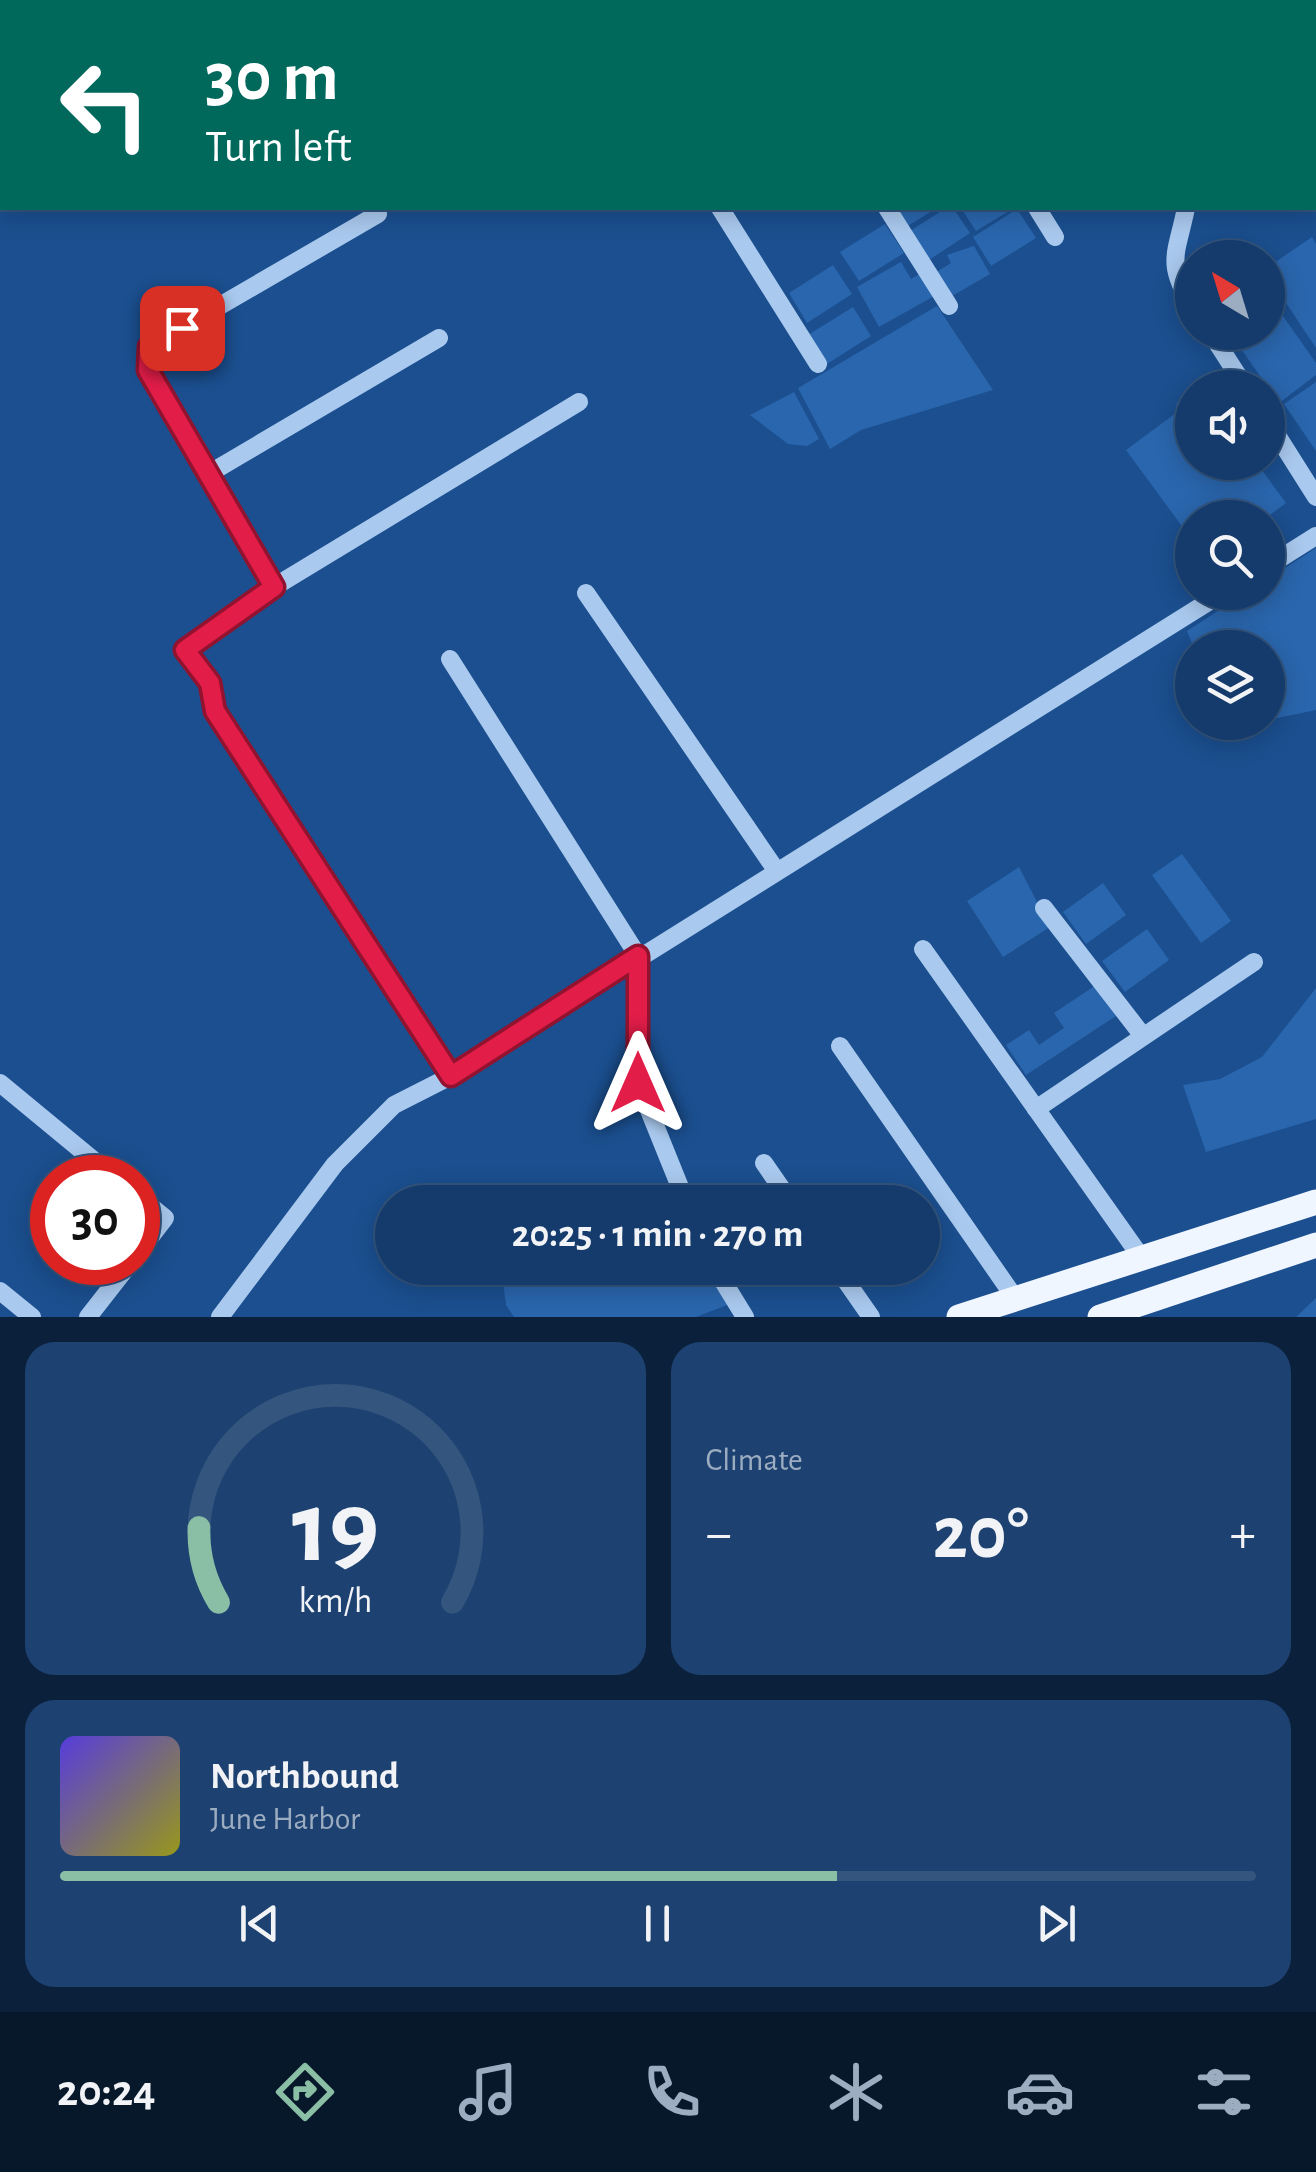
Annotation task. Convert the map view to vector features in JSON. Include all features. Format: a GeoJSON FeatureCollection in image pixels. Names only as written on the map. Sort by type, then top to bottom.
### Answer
{"type":"FeatureCollection","features":[{"type":"Feature","properties":{"kind":"main road"},"geometry":{"type":"LineString","coordinates":[[959,1317],[1316,1202]]}},
{"type":"Feature","properties":{"kind":"main road"},"geometry":{"type":"LineString","coordinates":[[1100,1317],[1316,1245]]}},
{"type":"Feature","properties":{"kind":"street"},"geometry":{"type":"LineString","coordinates":[[721,210],[818,364]]}},
{"type":"Feature","properties":{"kind":"street"},"geometry":{"type":"LineString","coordinates":[[887,210],[949,306]]}},
{"type":"Feature","properties":{"kind":"street"},"geometry":{"type":"LineString","coordinates":[[1038,210],[1055,236]]}},
{"type":"Feature","properties":{"kind":"street"},"geometry":{"type":"LineString","coordinates":[[1178,240],[1185,210]]}},
{"type":"Feature","properties":{"kind":"street"},"geometry":{"type":"LineString","coordinates":[[274,587],[148,370],[149,347],[378,214]]}},
{"type":"Feature","properties":{"kind":"street"},"geometry":{"type":"LineString","coordinates":[[1175,250],[1175,275]]}},
{"type":"Feature","properties":{"kind":"street"},"geometry":{"type":"LineString","coordinates":[[210,474],[439,338]]}},
{"type":"Feature","properties":{"kind":"street"},"geometry":{"type":"LineString","coordinates":[[451,1076],[215,711],[210,683],[185,650],[274,587],[579,402]]}},
{"type":"Feature","properties":{"kind":"street"},"geometry":{"type":"LineString","coordinates":[[1285,448],[1316,497]]}},
{"type":"Feature","properties":{"kind":"street"},"geometry":{"type":"LineString","coordinates":[[1285,555],[1316,536]]}},
{"type":"Feature","properties":{"kind":"street"},"geometry":{"type":"LineString","coordinates":[[586,593],[776,870]]}},
{"type":"Feature","properties":{"kind":"street"},"geometry":{"type":"LineString","coordinates":[[220,1317],[335,1164],[394,1105],[451,1076],[1195,610]]}},
{"type":"Feature","properties":{"kind":"street"},"geometry":{"type":"LineString","coordinates":[[450,659],[638,956],[638,1083],[679,1185]]}},
{"type":"Feature","properties":{"kind":"street"},"geometry":{"type":"LineString","coordinates":[[1044,908],[1143,1036]]}},
{"type":"Feature","properties":{"kind":"street"},"geometry":{"type":"LineString","coordinates":[[923,949],[1141,1257]]}},
{"type":"Feature","properties":{"kind":"street"},"geometry":{"type":"LineString","coordinates":[[1036,1109],[1254,962]]}},
{"type":"Feature","properties":{"kind":"street"},"geometry":{"type":"LineString","coordinates":[[840,1046],[1016,1298]]}},
{"type":"Feature","properties":{"kind":"street"},"geometry":{"type":"LineString","coordinates":[[0,1083],[88,1155]]}},
{"type":"Feature","properties":{"kind":"street"},"geometry":{"type":"LineString","coordinates":[[764,1163],[780,1185]]}},
{"type":"Feature","properties":{"kind":"street"},"geometry":{"type":"LineString","coordinates":[[88,1317],[112,1285]]}},
{"type":"Feature","properties":{"kind":"street"},"geometry":{"type":"LineString","coordinates":[[725,1285],[745,1317]]}},
{"type":"Feature","properties":{"kind":"street"},"geometry":{"type":"LineString","coordinates":[[849,1285],[872,1317]]}},
{"type":"Feature","properties":{"kind":"street"},"geometry":{"type":"LineString","coordinates":[[0,1292],[32,1317]]}},
{"type":"Feature","properties":{"kind":"building"},"geometry":{"type":"Polygon","coordinates":[[[895,210],[934,210],[906,227],[895,210]]]}},
{"type":"Feature","properties":{"kind":"building"},"geometry":{"type":"Polygon","coordinates":[[[943,210],[954,210],[970,233],[926,262],[907,233],[943,210]]]}},
{"type":"Feature","properties":{"kind":"building"},"geometry":{"type":"Polygon","coordinates":[[[962,210],[1011,210],[976,231],[962,210]]]}},
{"type":"Feature","properties":{"kind":"building"},"geometry":{"type":"Polygon","coordinates":[[[1018,210],[1036,238],[991,266],[973,237],[1018,210]]]}},
{"type":"Feature","properties":{"kind":"building"},"geometry":{"type":"Polygon","coordinates":[[[885,224],[904,253],[859,281],[840,252],[885,224]]]}},
{"type":"Feature","properties":{"kind":"building"},"geometry":{"type":"Polygon","coordinates":[[[1312,237],[1316,244],[1316,348],[1285,302],[1285,255],[1312,237]]]}},
{"type":"Feature","properties":{"kind":"building"},"geometry":{"type":"Polygon","coordinates":[[[974,246],[990,274],[947,299],[933,274],[951,263],[947,255],[974,246]]]}},
{"type":"Feature","properties":{"kind":"building"},"geometry":{"type":"Polygon","coordinates":[[[901,262],[911,279],[923,272],[936,295],[879,327],[857,287],[901,262]]]}},
{"type":"Feature","properties":{"kind":"building"},"geometry":{"type":"Polygon","coordinates":[[[833,265],[852,294],[807,323],[789,293],[833,265]]]}},
{"type":"Feature","properties":{"kind":"building"},"geometry":{"type":"Polygon","coordinates":[[[937,306],[993,390],[861,430],[830,449],[798,388],[937,306]]]}},
{"type":"Feature","properties":{"kind":"building"},"geometry":{"type":"Polygon","coordinates":[[[853,307],[871,336],[827,364],[808,335],[853,307]]]}},
{"type":"Feature","properties":{"kind":"building"},"geometry":{"type":"Polygon","coordinates":[[[1285,319],[1316,363],[1316,375],[1285,398],[1285,370],[1256,370],[1242,350],[1285,350],[1285,319]]]}},
{"type":"Feature","properties":{"kind":"building"},"geometry":{"type":"Polygon","coordinates":[[[1316,382],[1316,451],[1285,405],[1316,382]]]}},
{"type":"Feature","properties":{"kind":"building"},"geometry":{"type":"Polygon","coordinates":[[[794,392],[819,439],[807,446],[788,444],[750,415],[794,392]]]}},
{"type":"Feature","properties":{"kind":"building"},"geometry":{"type":"Polygon","coordinates":[[[1175,414],[1175,480],[1269,480],[1284,500],[1175,500],[1175,517],[1126,450],[1175,414]]]}},
{"type":"Feature","properties":{"kind":"building"},"geometry":{"type":"Polygon","coordinates":[[[1316,548],[1316,710],[1285,716],[1285,630],[1189,630],[1219,610],[1285,610],[1285,568],[1316,548]]]}},
{"type":"Feature","properties":{"kind":"building"},"geometry":{"type":"Polygon","coordinates":[[[1182,854],[1231,921],[1201,943],[1152,875],[1182,854]]]}},
{"type":"Feature","properties":{"kind":"building"},"geometry":{"type":"Polygon","coordinates":[[[1019,867],[1050,927],[1003,957],[967,901],[1019,867]]]}},
{"type":"Feature","properties":{"kind":"building"},"geometry":{"type":"Polygon","coordinates":[[[1103,883],[1126,915],[1086,944],[1063,912],[1103,883]]]}},
{"type":"Feature","properties":{"kind":"building"},"geometry":{"type":"Polygon","coordinates":[[[1147,929],[1169,960],[1125,992],[1102,961],[1147,929]]]}},
{"type":"Feature","properties":{"kind":"building"},"geometry":{"type":"Polygon","coordinates":[[[1096,985],[1116,1016],[1026,1075],[1006,1045],[1029,1030],[1039,1045],[1064,1028],[1054,1013],[1096,985]]]}},
{"type":"Feature","properties":{"kind":"building"},"geometry":{"type":"Polygon","coordinates":[[[1316,988],[1316,1119],[1206,1152],[1183,1085],[1220,1079],[1262,1057],[1316,988]]]}},
{"type":"Feature","properties":{"kind":"building"},"geometry":{"type":"Polygon","coordinates":[[[503,1285],[720,1285],[730,1304],[696,1317],[514,1317],[506,1305],[503,1285]]]}},
{"type":"Feature","properties":{"kind":"building"},"geometry":{"type":"Polygon","coordinates":[[[1316,1298],[1316,1317],[1296,1317],[1316,1298]]]}},
{"type":"Feature","properties":{"kind":"route"},"geometry":{"type":"LineString","coordinates":[[182,328],[149,347],[148,370],[274,587],[185,650],[210,683],[215,711],[451,1076],[638,956],[638,1083]]}}]}
